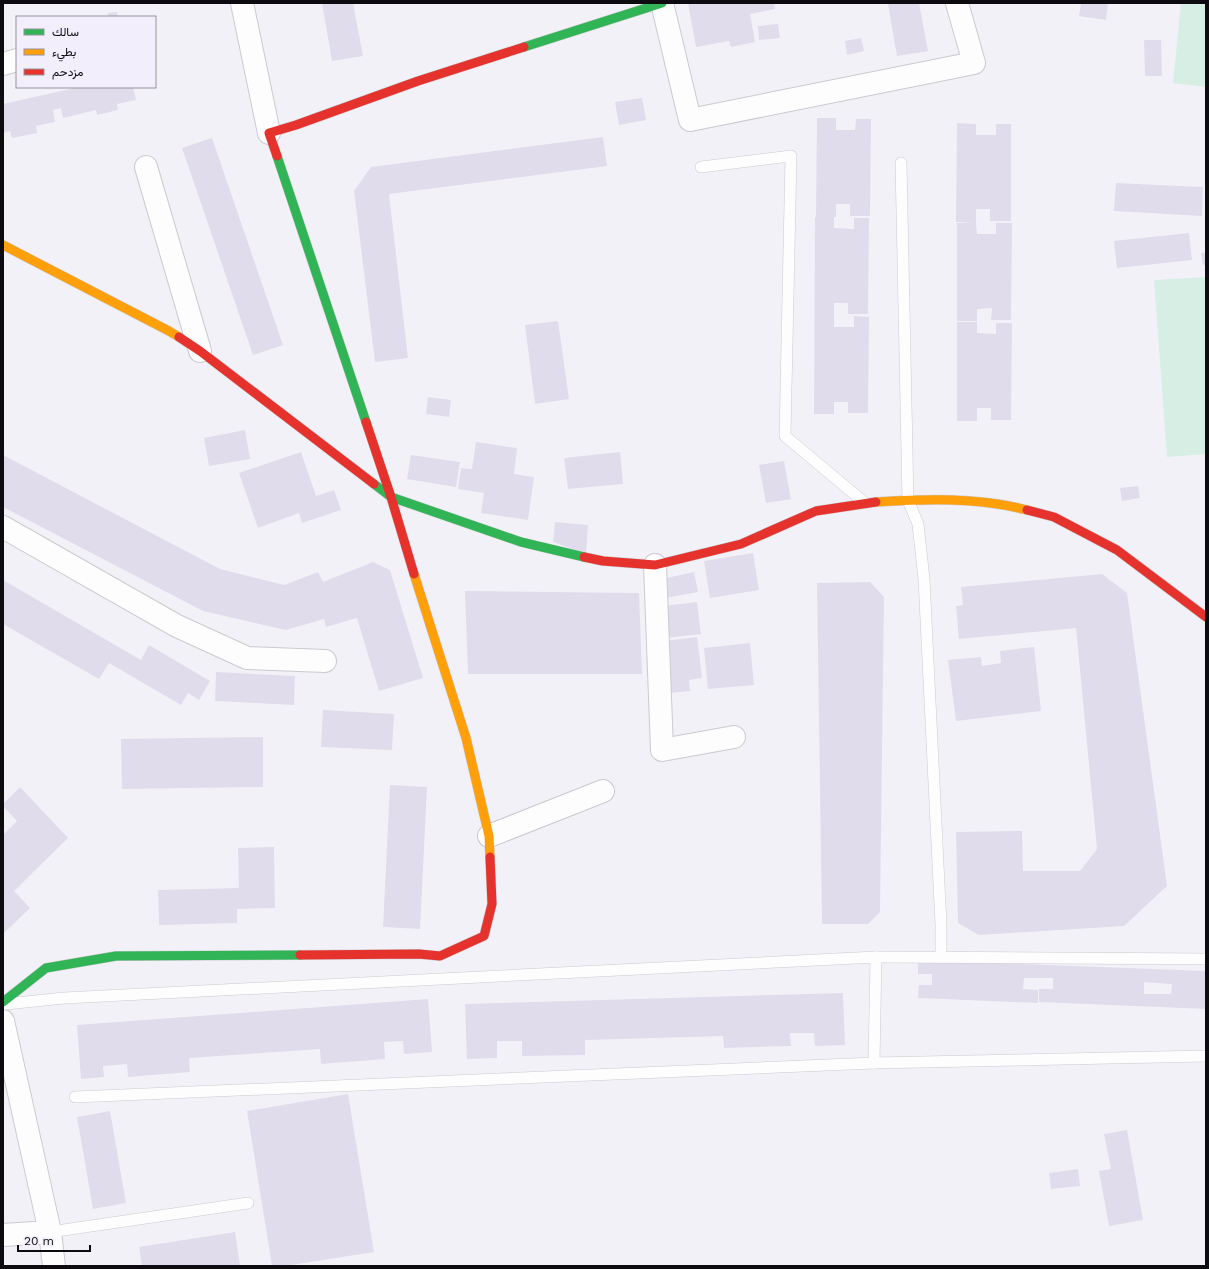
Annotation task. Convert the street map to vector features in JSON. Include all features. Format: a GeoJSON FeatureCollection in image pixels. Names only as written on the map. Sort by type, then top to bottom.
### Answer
{"type":"FeatureCollection","features":[{"type":"Feature","properties":{"kind":"street"},"geometry":{"type":"LineString","coordinates":[[3,1003],[46,968],[116,956],[419,954],[440,956],[484,936],[492,904],[489,836],[466,738],[439,655],[392,497],[270,133],[242,3]]}},
{"type":"Feature","properties":{"kind":"street"},"geometry":{"type":"LineString","coordinates":[[270,133],[418,81],[662,3],[690,120],[974,63],[957,3]]}},
{"type":"Feature","properties":{"kind":"street"},"geometry":{"type":"LineString","coordinates":[[3,64],[16,60]]}},
{"type":"Feature","properties":{"kind":"street"},"geometry":{"type":"LineString","coordinates":[[146,167],[200,351]]}},
{"type":"Feature","properties":{"kind":"street"},"geometry":{"type":"LineString","coordinates":[[3,245],[169,331],[200,351],[392,497],[520,542],[603,561],[655,565],[741,544],[816,511],[865,503],[908,500],[956,500],[1009,505],[1054,516],[1117,550],[1206,617]]}},
{"type":"Feature","properties":{"kind":"street"},"geometry":{"type":"LineString","coordinates":[[3,527],[177,626],[247,658],[325,661]]}},
{"type":"Feature","properties":{"kind":"street"},"geometry":{"type":"LineString","coordinates":[[655,565],[662,750],[734,737]]}},
{"type":"Feature","properties":{"kind":"street"},"geometry":{"type":"LineString","coordinates":[[489,836],[603,791]]}},
{"type":"Feature","properties":{"kind":"street"},"geometry":{"type":"LineString","coordinates":[[3,1021],[50,1232],[54,1266]]}},
{"type":"Feature","properties":{"kind":"street"},"geometry":{"type":"LineString","coordinates":[[3,1235],[50,1232]]}},
{"type":"Feature","properties":{"kind":"lane"},"geometry":{"type":"LineString","coordinates":[[701,168],[791,156],[785,436],[865,503]]}},
{"type":"Feature","properties":{"kind":"lane"},"geometry":{"type":"LineString","coordinates":[[901,163],[908,500],[918,524],[924,579],[941,924],[941,957]]}},
{"type":"Feature","properties":{"kind":"lane"},"geometry":{"type":"LineString","coordinates":[[874,1063],[876,956]]}},
{"type":"Feature","properties":{"kind":"lane"},"geometry":{"type":"LineString","coordinates":[[3,1003],[72,998],[876,956],[1206,959]]}},
{"type":"Feature","properties":{"kind":"lane"},"geometry":{"type":"LineString","coordinates":[[75,1097],[874,1063],[1206,1056]]}},
{"type":"Feature","properties":{"kind":"lane"},"geometry":{"type":"LineString","coordinates":[[50,1232],[248,1203]]}},
{"type":"Feature","properties":{"kind":"green space"},"geometry":{"type":"Polygon","coordinates":[[[1181,3],[1206,3],[1206,87],[1173,83],[1181,3]]]}},
{"type":"Feature","properties":{"kind":"green space"},"geometry":{"type":"Polygon","coordinates":[[[1206,277],[1206,454],[1167,457],[1154,280],[1206,277]]]}},
{"type":"Feature","properties":{"kind":"building"},"geometry":{"type":"Polygon","coordinates":[[[322,3],[353,3],[363,56],[332,61],[322,3]]]}},
{"type":"Feature","properties":{"kind":"building"},"geometry":{"type":"Polygon","coordinates":[[[688,3],[774,3],[775,9],[750,14],[755,42],[731,47],[729,41],[696,47],[688,3]]]}},
{"type":"Feature","properties":{"kind":"building"},"geometry":{"type":"Polygon","coordinates":[[[919,3],[928,51],[897,56],[888,4],[919,3]]]}},
{"type":"Feature","properties":{"kind":"building"},"geometry":{"type":"Polygon","coordinates":[[[1081,3],[1108,3],[1106,20],[1079,16],[1081,3]]]}},
{"type":"Feature","properties":{"kind":"building"},"geometry":{"type":"Polygon","coordinates":[[[117,12],[118,16],[108,16],[108,13],[117,12]]]}},
{"type":"Feature","properties":{"kind":"building"},"geometry":{"type":"Polygon","coordinates":[[[778,24],[780,38],[759,40],[758,26],[778,24]]]}},
{"type":"Feature","properties":{"kind":"building"},"geometry":{"type":"Polygon","coordinates":[[[861,38],[864,51],[847,55],[845,41],[861,38]]]}},
{"type":"Feature","properties":{"kind":"building"},"geometry":{"type":"Polygon","coordinates":[[[1144,40],[1161,40],[1162,76],[1145,76],[1144,40]]]}},
{"type":"Feature","properties":{"kind":"building"},"geometry":{"type":"Polygon","coordinates":[[[75,88],[133,88],[136,100],[117,104],[118,110],[97,115],[96,110],[63,118],[61,108],[53,110],[55,122],[36,126],[37,133],[12,138],[10,131],[3,133],[3,104],[75,88]]]}},
{"type":"Feature","properties":{"kind":"building"},"geometry":{"type":"Polygon","coordinates":[[[642,98],[646,120],[619,125],[615,102],[642,98]]]}},
{"type":"Feature","properties":{"kind":"building"},"geometry":{"type":"Polygon","coordinates":[[[817,118],[836,118],[836,130],[855,130],[856,119],[871,119],[870,216],[850,216],[850,204],[836,204],[836,217],[834,217],[834,228],[854,229],[854,218],[869,218],[868,314],[848,314],[848,303],[834,303],[834,327],[854,327],[854,316],[869,317],[868,413],[848,413],[848,402],[834,402],[834,414],[814,414],[817,118]]]}},
{"type":"Feature","properties":{"kind":"building"},"geometry":{"type":"Polygon","coordinates":[[[957,123],[976,124],[976,135],[996,135],[996,124],[1011,124],[1011,221],[990,221],[990,209],[976,209],[976,223],[977,234],[996,234],[996,223],[1012,223],[1011,320],[991,320],[992,308],[977,309],[977,321],[957,321],[957,223],[974,222],[956,222],[957,123]]]}},
{"type":"Feature","properties":{"kind":"building"},"geometry":{"type":"Polygon","coordinates":[[[603,137],[607,166],[389,194],[408,358],[375,362],[354,191],[371,167],[603,137]]]}},
{"type":"Feature","properties":{"kind":"building"},"geometry":{"type":"Polygon","coordinates":[[[212,138],[283,345],[253,355],[182,148],[212,138]]]}},
{"type":"Feature","properties":{"kind":"building"},"geometry":{"type":"Polygon","coordinates":[[[1116,183],[1203,187],[1202,216],[1114,211],[1116,183]]]}},
{"type":"Feature","properties":{"kind":"building"},"geometry":{"type":"Polygon","coordinates":[[[1189,233],[1192,260],[1117,268],[1114,241],[1189,233]]]}},
{"type":"Feature","properties":{"kind":"building"},"geometry":{"type":"Polygon","coordinates":[[[1201,253],[1206,253],[1206,264],[1203,265],[1201,253]]]}},
{"type":"Feature","properties":{"kind":"building"},"geometry":{"type":"Polygon","coordinates":[[[558,321],[569,399],[535,404],[525,325],[558,321]]]}},
{"type":"Feature","properties":{"kind":"building"},"geometry":{"type":"Polygon","coordinates":[[[957,322],[977,322],[977,333],[996,334],[996,323],[1012,323],[1011,420],[991,420],[991,408],[977,408],[977,421],[957,421],[957,322]]]}},
{"type":"Feature","properties":{"kind":"building"},"geometry":{"type":"Polygon","coordinates":[[[428,397],[451,400],[449,417],[426,414],[428,397]]]}},
{"type":"Feature","properties":{"kind":"building"},"geometry":{"type":"Polygon","coordinates":[[[245,430],[250,459],[209,466],[204,438],[245,430]]]}},
{"type":"Feature","properties":{"kind":"building"},"geometry":{"type":"Polygon","coordinates":[[[476,442],[517,448],[514,474],[534,477],[528,520],[481,513],[484,493],[458,489],[461,468],[472,469],[476,442]]]}},
{"type":"Feature","properties":{"kind":"building"},"geometry":{"type":"Polygon","coordinates":[[[301,452],[316,496],[334,490],[341,510],[302,523],[299,513],[258,528],[239,473],[301,452]]]}},
{"type":"Feature","properties":{"kind":"building"},"geometry":{"type":"Polygon","coordinates":[[[620,452],[623,484],[568,489],[564,458],[620,452]]]}},
{"type":"Feature","properties":{"kind":"building"},"geometry":{"type":"Polygon","coordinates":[[[3,455],[220,569],[284,585],[318,572],[323,582],[373,562],[390,570],[423,678],[379,691],[357,618],[326,627],[324,619],[286,630],[203,611],[3,507],[3,455]]]}},
{"type":"Feature","properties":{"kind":"building"},"geometry":{"type":"Polygon","coordinates":[[[411,455],[460,462],[456,487],[407,479],[411,455]]]}},
{"type":"Feature","properties":{"kind":"building"},"geometry":{"type":"Polygon","coordinates":[[[784,461],[791,499],[766,503],[759,465],[784,461]]]}},
{"type":"Feature","properties":{"kind":"building"},"geometry":{"type":"Polygon","coordinates":[[[1138,486],[1140,498],[1122,501],[1120,488],[1138,486]]]}},
{"type":"Feature","properties":{"kind":"building"},"geometry":{"type":"Polygon","coordinates":[[[555,522],[588,525],[586,554],[553,542],[555,522]]]}},
{"type":"Feature","properties":{"kind":"building"},"geometry":{"type":"Polygon","coordinates":[[[753,553],[759,590],[710,598],[704,561],[753,553]]]}},
{"type":"Feature","properties":{"kind":"building"},"geometry":{"type":"Polygon","coordinates":[[[694,572],[698,592],[660,599],[657,580],[694,572]]]}},
{"type":"Feature","properties":{"kind":"building"},"geometry":{"type":"Polygon","coordinates":[[[1102,574],[1127,593],[1167,886],[1124,926],[979,935],[958,923],[956,832],[1022,831],[1023,871],[1080,871],[1097,849],[1076,628],[959,639],[956,606],[963,605],[961,587],[1102,574]]]}},
{"type":"Feature","properties":{"kind":"building"},"geometry":{"type":"Polygon","coordinates":[[[3,580],[141,660],[149,645],[210,681],[199,700],[188,693],[181,705],[109,663],[99,679],[3,624],[3,580]]]}},
{"type":"Feature","properties":{"kind":"building"},"geometry":{"type":"Polygon","coordinates":[[[870,582],[884,597],[880,912],[868,924],[822,924],[817,583],[870,582]]]}},
{"type":"Feature","properties":{"kind":"building"},"geometry":{"type":"Polygon","coordinates":[[[465,591],[639,593],[642,674],[468,674],[465,591]]]}},
{"type":"Feature","properties":{"kind":"building"},"geometry":{"type":"Polygon","coordinates":[[[697,602],[701,634],[667,638],[663,606],[697,602]]]}},
{"type":"Feature","properties":{"kind":"building"},"geometry":{"type":"Polygon","coordinates":[[[697,637],[702,678],[689,680],[690,691],[671,693],[665,641],[697,637]]]}},
{"type":"Feature","properties":{"kind":"building"},"geometry":{"type":"Polygon","coordinates":[[[750,643],[754,685],[708,689],[704,648],[750,643]]]}},
{"type":"Feature","properties":{"kind":"building"},"geometry":{"type":"Polygon","coordinates":[[[1034,647],[1041,711],[956,721],[948,660],[981,657],[982,666],[1001,663],[1000,651],[1034,647]]]}},
{"type":"Feature","properties":{"kind":"building"},"geometry":{"type":"Polygon","coordinates":[[[216,672],[295,676],[294,705],[215,701],[216,672]]]}},
{"type":"Feature","properties":{"kind":"building"},"geometry":{"type":"Polygon","coordinates":[[[323,710],[394,714],[392,750],[321,747],[323,710]]]}},
{"type":"Feature","properties":{"kind":"building"},"geometry":{"type":"Polygon","coordinates":[[[263,737],[263,787],[122,789],[121,739],[263,737]]]}},
{"type":"Feature","properties":{"kind":"building"},"geometry":{"type":"Polygon","coordinates":[[[390,785],[427,787],[420,929],[383,927],[390,785]]]}},
{"type":"Feature","properties":{"kind":"building"},"geometry":{"type":"Polygon","coordinates":[[[20,787],[68,838],[14,891],[30,908],[3,934],[3,835],[17,821],[3,806],[3,804],[20,787]]]}},
{"type":"Feature","properties":{"kind":"building"},"geometry":{"type":"Polygon","coordinates":[[[274,847],[275,908],[237,909],[237,923],[159,925],[158,890],[239,888],[238,848],[274,847]]]}},
{"type":"Feature","properties":{"kind":"building"},"geometry":{"type":"Polygon","coordinates":[[[918,960],[1206,971],[1206,1009],[1039,1002],[1039,989],[1053,989],[1053,978],[1024,978],[1023,989],[1038,990],[1038,1003],[918,998],[919,985],[932,985],[932,974],[918,974],[918,960]],[[1144,982],[1144,994],[1171,994],[1172,984],[1144,982]]]}},
{"type":"Feature","properties":{"kind":"building"},"geometry":{"type":"Polygon","coordinates":[[[843,993],[845,1045],[815,1046],[814,1033],[790,1033],[791,1046],[724,1048],[723,1036],[585,1040],[585,1055],[522,1056],[522,1041],[497,1041],[497,1058],[467,1059],[465,1004],[843,993]]]}},
{"type":"Feature","properties":{"kind":"building"},"geometry":{"type":"Polygon","coordinates":[[[428,999],[432,1052],[404,1054],[403,1041],[384,1042],[385,1059],[321,1064],[320,1049],[189,1058],[190,1072],[128,1077],[127,1064],[103,1066],[104,1077],[81,1079],[77,1025],[428,999]]]}},
{"type":"Feature","properties":{"kind":"building"},"geometry":{"type":"Polygon","coordinates":[[[348,1094],[374,1252],[285,1266],[272,1266],[247,1111],[348,1094]]]}},
{"type":"Feature","properties":{"kind":"building"},"geometry":{"type":"Polygon","coordinates":[[[110,1111],[126,1203],[93,1209],[77,1117],[110,1111]]]}},
{"type":"Feature","properties":{"kind":"building"},"geometry":{"type":"Polygon","coordinates":[[[1127,1130],[1143,1220],[1109,1226],[1099,1171],[1111,1169],[1104,1134],[1127,1130]]]}},
{"type":"Feature","properties":{"kind":"building"},"geometry":{"type":"Polygon","coordinates":[[[1078,1169],[1080,1186],[1051,1189],[1049,1173],[1078,1169]]]}},
{"type":"Feature","properties":{"kind":"building"},"geometry":{"type":"Polygon","coordinates":[[[235,1232],[240,1266],[142,1266],[139,1247],[235,1232]]]}},
{"type":"Feature","properties":{"kind":"traffic: fast"},"geometry":{"type":"LineString","coordinates":[[524,47],[662,3]]}},
{"type":"Feature","properties":{"kind":"traffic: fast"},"geometry":{"type":"LineString","coordinates":[[277,156],[366,422]]}},
{"type":"Feature","properties":{"kind":"traffic: fast"},"geometry":{"type":"LineString","coordinates":[[374,484],[391,497],[521,542],[584,557]]}},
{"type":"Feature","properties":{"kind":"traffic: fast"},"geometry":{"type":"LineString","coordinates":[[3,1002],[46,968],[116,956],[300,955]]}},
{"type":"Feature","properties":{"kind":"traffic: slow"},"geometry":{"type":"LineString","coordinates":[[3,245],[179,337]]}},
{"type":"Feature","properties":{"kind":"traffic: slow"},"geometry":{"type":"LineString","coordinates":[[876,502],[914,500],[971,501],[1027,510]]}},
{"type":"Feature","properties":{"kind":"traffic: slow"},"geometry":{"type":"LineString","coordinates":[[414,574],[466,738],[489,836],[490,857]]}},
{"type":"Feature","properties":{"kind":"traffic: jam"},"geometry":{"type":"LineString","coordinates":[[277,156],[269,133],[296,125],[418,81],[524,47]]}},
{"type":"Feature","properties":{"kind":"traffic: jam"},"geometry":{"type":"LineString","coordinates":[[179,337],[200,351],[374,484]]}},
{"type":"Feature","properties":{"kind":"traffic: jam"},"geometry":{"type":"LineString","coordinates":[[366,422],[391,497],[414,574]]}},
{"type":"Feature","properties":{"kind":"traffic: jam"},"geometry":{"type":"LineString","coordinates":[[584,557],[603,561],[655,565],[741,544],[816,511],[876,502]]}},
{"type":"Feature","properties":{"kind":"traffic: jam"},"geometry":{"type":"LineString","coordinates":[[1027,510],[1054,517],[1117,550],[1206,617]]}},
{"type":"Feature","properties":{"kind":"traffic: jam"},"geometry":{"type":"LineString","coordinates":[[300,955],[419,954],[440,956],[484,936],[492,904],[490,857]]}}]}
